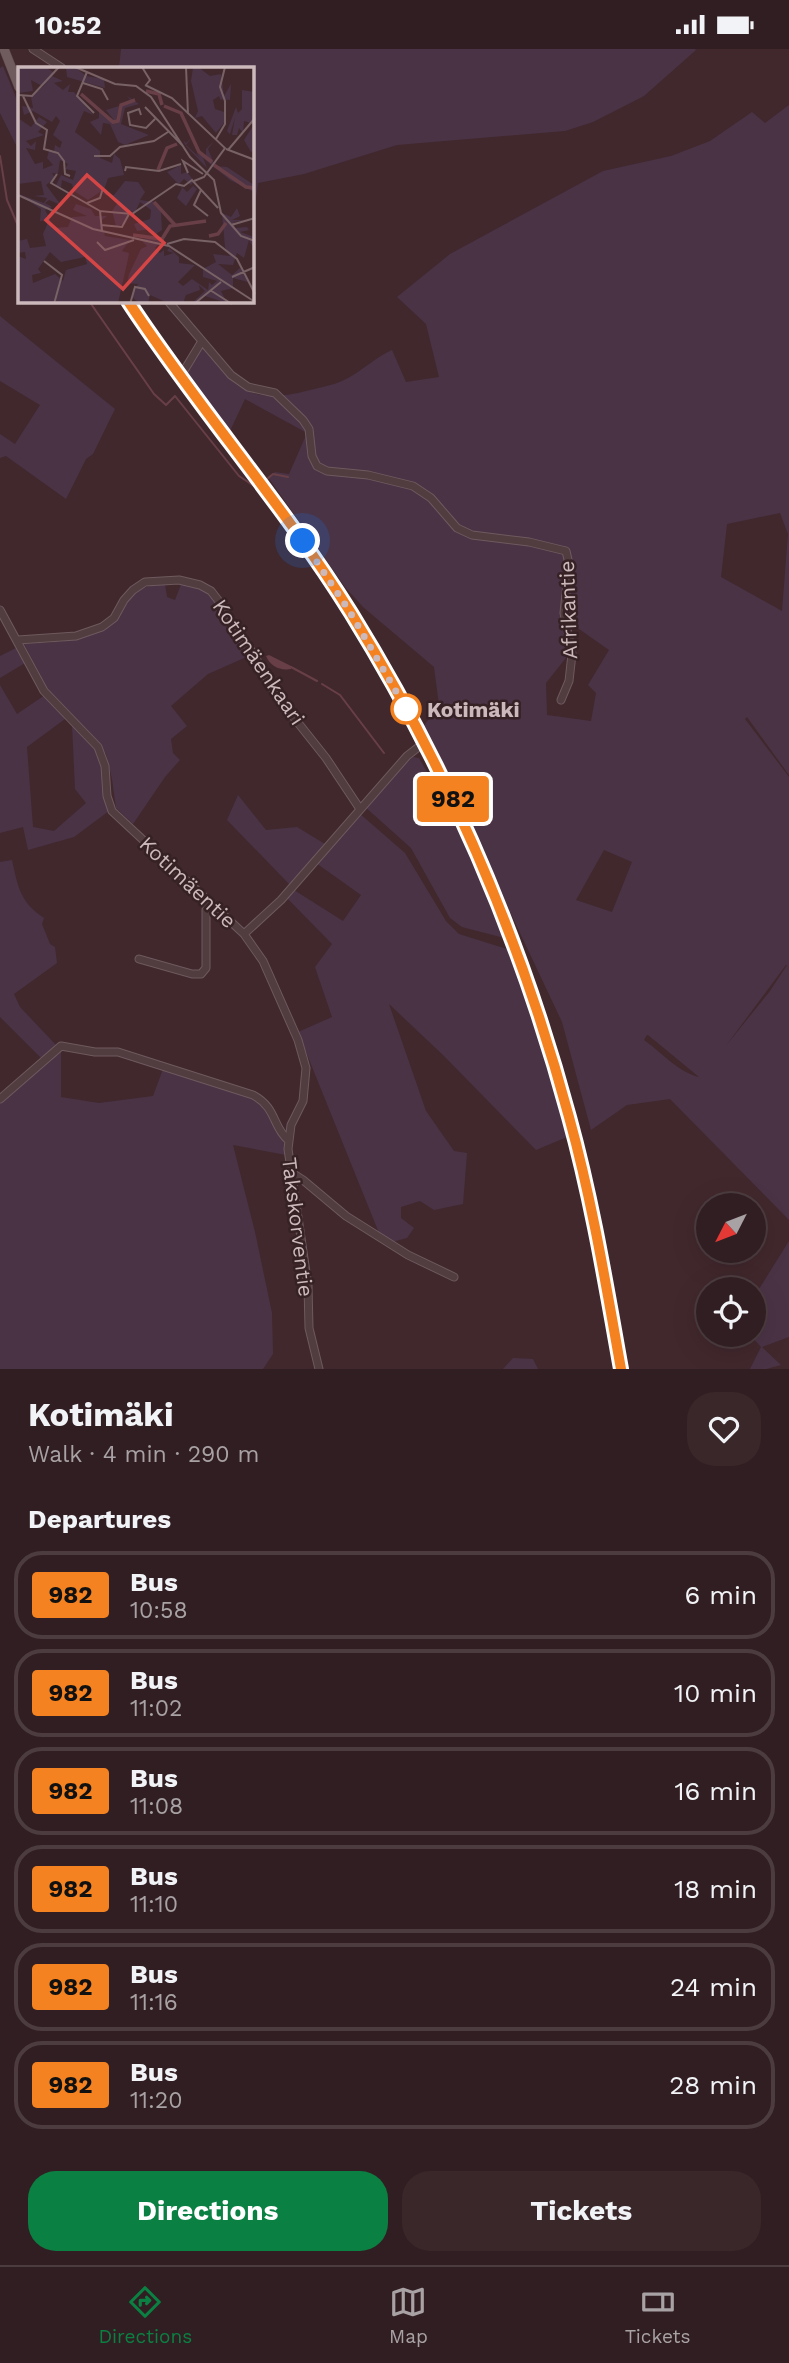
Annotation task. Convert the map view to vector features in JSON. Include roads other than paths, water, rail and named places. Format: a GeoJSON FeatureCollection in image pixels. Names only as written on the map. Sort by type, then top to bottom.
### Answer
{"type":"FeatureCollection","features":[{"type":"Feature","properties":{"kind":"main road"},"geometry":{"type":"LineString","coordinates":[[5,49],[18,84]]}},
{"type":"Feature","properties":{"kind":"main road"},"geometry":{"type":"LineString","coordinates":[[129,303],[178,376],[273,499],[325,574],[372,648],[425,742],[452,798],[497,901],[545,1032],[570,1118],[591,1208],[621,1369]]}},
{"type":"Feature","properties":{"kind":"street"},"geometry":{"type":"LineString","coordinates":[[33,49],[60,67]]}},
{"type":"Feature","properties":{"kind":"street","name":"Afrikantie"},"geometry":{"type":"LineString","coordinates":[[170,303],[222,366],[240,381],[260,391],[275,393],[286,402],[309,429],[312,456],[317,465],[327,471],[368,475],[413,486],[431,498],[457,528],[472,535],[528,542],[566,551],[569,564],[564,613],[572,654],[569,681],[561,700]]}},
{"type":"Feature","properties":{"kind":"street"},"geometry":{"type":"LineString","coordinates":[[178,376],[182,374],[202,341]]}},
{"type":"Feature","properties":{"kind":"street","name":"Kotimäenkaari"},"geometry":{"type":"LineString","coordinates":[[18,640],[76,636],[102,627],[114,618],[133,590],[145,582],[179,580],[200,585],[211,591],[221,604],[276,695],[326,758],[360,809]]}},
{"type":"Feature","properties":{"kind":"street","name":"Kotimäentie"},"geometry":{"type":"LineString","coordinates":[[0,610],[52,701],[98,747],[105,766],[107,796],[112,811],[244,934],[281,900],[407,756],[425,742]]}},
{"type":"Feature","properties":{"kind":"street"},"geometry":{"type":"LineString","coordinates":[[139,959],[192,974],[201,974],[206,968],[206,910],[210,903]]}},
{"type":"Feature","properties":{"kind":"street","name":"Takskorventie"},"geometry":{"type":"LineString","coordinates":[[244,934],[263,961],[304,1057],[306,1089],[291,1125],[288,1140],[308,1286],[309,1328],[318,1369]]}},
{"type":"Feature","properties":{"kind":"street"},"geometry":{"type":"LineString","coordinates":[[0,1099],[61,1046],[95,1052],[118,1052],[253,1095],[271,1109],[282,1135],[288,1140]]}},
{"type":"Feature","properties":{"kind":"street"},"geometry":{"type":"LineString","coordinates":[[292,1173],[303,1179],[346,1216],[408,1255],[454,1277]]}},
{"type":"Feature","properties":{"kind":"waterway"},"geometry":{"type":"LineString","coordinates":[[0,156],[7,200],[18,226]]}},
{"type":"Feature","properties":{"kind":"waterway"},"geometry":{"type":"LineString","coordinates":[[90,303],[154,394],[166,405],[175,396],[239,476],[254,486]]}},
{"type":"Feature","properties":{"kind":"waterway"},"geometry":{"type":"LineString","coordinates":[[267,479],[273,474],[288,477]]}},
{"type":"Feature","properties":{"kind":"waterway"},"geometry":{"type":"LineString","coordinates":[[291,667],[317,681]]}},
{"type":"Feature","properties":{"kind":"waterway"},"geometry":{"type":"LineString","coordinates":[[322,684],[340,695],[384,753]]}},
{"type":"Feature","properties":{"kind":"place","name":"Kotimäki"},"geometry":{"type":"Point","coordinates":[406,709]}}]}
